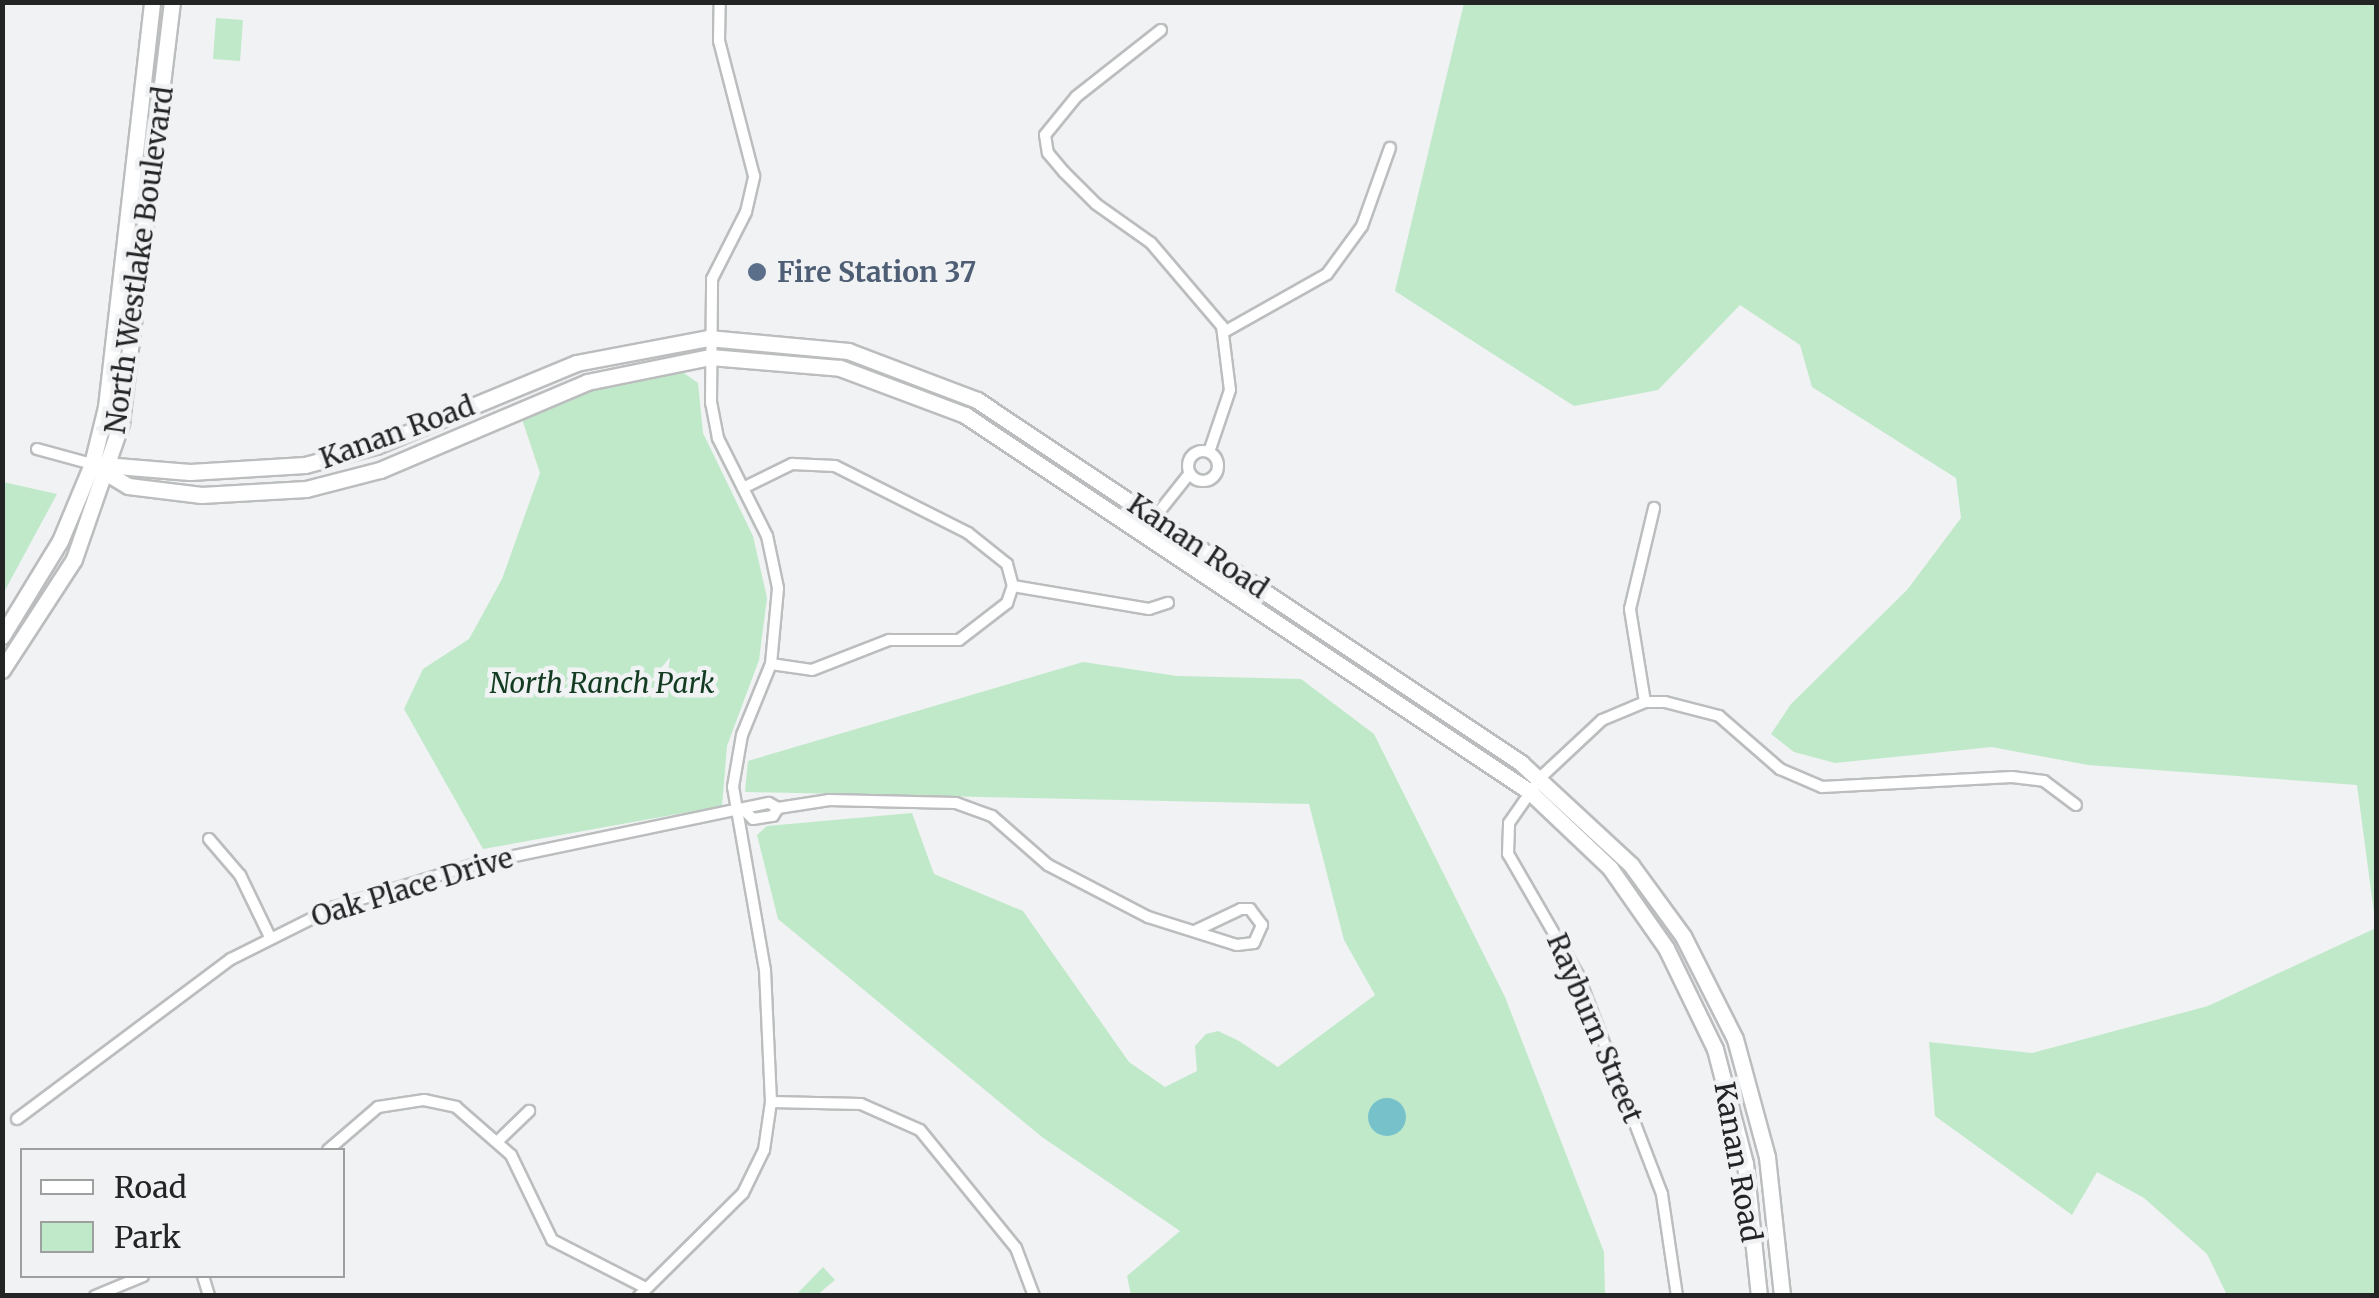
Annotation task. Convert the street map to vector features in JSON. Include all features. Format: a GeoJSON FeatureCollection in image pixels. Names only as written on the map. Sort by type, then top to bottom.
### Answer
{"type":"FeatureCollection","features":[{"type":"Feature","properties":{"kind":"main road","name":"North Westlake Boulevard"},"geometry":{"type":"LineString","coordinates":[[2,636],[102,467],[152,2]]}},
{"type":"Feature","properties":{"kind":"main road","name":"North Westlake Boulevard"},"geometry":{"type":"LineString","coordinates":[[2,670],[74,559],[129,377],[172,2]]}},
{"type":"Feature","properties":{"kind":"main road","name":"Kanan Road"},"geometry":{"type":"LineString","coordinates":[[102,467],[190,472],[305,465],[376,446],[576,363],[708,338],[813,345],[914,371],[1016,423],[1541,778],[1631,864],[1683,936],[1720,1002],[1761,1127],[1782,1296]]}},
{"type":"Feature","properties":{"kind":"main road","name":"Kanan Road"},"geometry":{"type":"LineString","coordinates":[[102,467],[128,486],[200,495],[306,489],[380,470],[587,382],[710,358],[811,364],[902,387],[996,434],[1530,792],[1621,883],[1666,948],[1700,1012],[1744,1163],[1759,1296]]}},
{"type":"Feature","properties":{"kind":"street"},"geometry":{"type":"LineString","coordinates":[[330,1148],[360,1116],[410,1100],[456,1107],[500,1140],[552,1240],[642,1291],[744,1192],[764,1150],[771,1102],[765,970],[740,812],[742,735],[771,664],[779,612],[775,564],[718,438],[708,338],[712,280],[746,212],[754,176],[720,41],[720,2]]}},
{"type":"Feature","properties":{"kind":"street"},"geometry":{"type":"LineString","coordinates":[[1162,30],[1051,120],[1048,153],[1096,204],[1179,271],[1224,332],[1230,390],[1209,452]]}},
{"type":"Feature","properties":{"kind":"street"},"geometry":{"type":"LineString","coordinates":[[1224,332],[1327,274],[1366,218],[1390,148]]}},
{"type":"Feature","properties":{"kind":"street"},"geometry":{"type":"LineString","coordinates":[[37,448],[102,467]]}},
{"type":"Feature","properties":{"kind":"street"},"geometry":{"type":"LineString","coordinates":[[1190,473],[1202,481],[1216,475],[1218,461],[1209,452]]}},
{"type":"Feature","properties":{"kind":"street"},"geometry":{"type":"LineString","coordinates":[[1144,532],[1190,473],[1193,454],[1209,452]]}},
{"type":"Feature","properties":{"kind":"street"},"geometry":{"type":"LineString","coordinates":[[743,488],[792,464],[835,466],[968,533],[1007,564],[1013,586],[1007,603],[958,640],[889,640],[812,670],[771,664]]}},
{"type":"Feature","properties":{"kind":"street"},"geometry":{"type":"LineString","coordinates":[[1654,508],[1630,610],[1644,702],[1701,707],[1730,723],[1780,769],[1822,787],[2012,776],[2044,781],[2076,805]]}},
{"type":"Feature","properties":{"kind":"street"},"geometry":{"type":"LineString","coordinates":[[1013,586],[1148,608],[1168,603]]}},
{"type":"Feature","properties":{"kind":"street","name":"Rayburn Street"},"geometry":{"type":"LineString","coordinates":[[1644,702],[1585,731],[1541,778],[1509,822],[1508,854],[1578,974],[1662,1194],[1677,1296]]}},
{"type":"Feature","properties":{"kind":"street","name":"Oak Place Drive"},"geometry":{"type":"LineString","coordinates":[[18,1119],[197,982],[270,937],[335,907],[454,870],[740,812],[769,802],[778,808],[829,800],[974,808],[1048,865],[1148,917],[1246,944],[1261,935],[1262,925],[1250,909],[1241,909],[1197,930]]}},
{"type":"Feature","properties":{"kind":"street"},"geometry":{"type":"LineString","coordinates":[[208,838],[240,875],[270,937]]}},
{"type":"Feature","properties":{"kind":"street"},"geometry":{"type":"LineString","coordinates":[[771,1102],[862,1104],[920,1130],[1016,1248],[1034,1296]]}},
{"type":"Feature","properties":{"kind":"street"},"geometry":{"type":"LineString","coordinates":[[500,1140],[529,1112]]}},
{"type":"Feature","properties":{"kind":"street"},"geometry":{"type":"LineString","coordinates":[[95,1296],[138,1278]]}},
{"type":"Feature","properties":{"kind":"green space"},"geometry":{"type":"Polygon","coordinates":[[[1464,3],[2376,3],[2376,928],[2357,785],[2088,765],[1992,747],[1835,763],[1794,752],[1771,734],[1791,704],[1907,590],[1961,518],[1956,478],[1812,387],[1800,345],[1740,305],[1658,390],[1574,406],[1395,291],[1464,3]]]}},
{"type":"Feature","properties":{"kind":"green space"},"geometry":{"type":"Polygon","coordinates":[[[216,18],[243,20],[240,61],[213,59],[216,18]]]}},
{"type":"Feature","properties":{"kind":"green space","name":"North Ranch Park"},"geometry":{"type":"Polygon","coordinates":[[[681,371],[698,383],[703,433],[753,536],[767,598],[759,660],[727,746],[722,806],[483,849],[404,709],[423,669],[469,639],[502,579],[540,473],[522,419],[580,392],[681,371]]]}},
{"type":"Feature","properties":{"kind":"green space"},"geometry":{"type":"Polygon","coordinates":[[[2,482],[57,494],[3,594],[2,482]]]}},
{"type":"Feature","properties":{"kind":"green space"},"geometry":{"type":"Polygon","coordinates":[[[1083,662],[1177,676],[1301,679],[1374,734],[1505,997],[1604,1252],[1605,1295],[1131,1295],[1127,1276],[1180,1231],[1042,1137],[778,919],[757,835],[767,826],[912,813],[934,874],[1023,911],[1129,1062],[1165,1087],[1197,1071],[1195,1046],[1206,1034],[1218,1031],[1278,1067],[1375,995],[1344,940],[1309,804],[745,792],[748,761],[1083,662]]]}},
{"type":"Feature","properties":{"kind":"green space"},"geometry":{"type":"Polygon","coordinates":[[[2376,928],[2376,1295],[2227,1295],[2207,1254],[2144,1198],[2097,1172],[2072,1215],[1935,1116],[1929,1042],[2032,1053],[2208,1006],[2376,928]]]}},
{"type":"Feature","properties":{"kind":"green space"},"geometry":{"type":"Polygon","coordinates":[[[823,1267],[835,1280],[817,1295],[796,1295],[823,1267]]]}},
{"type":"Feature","properties":{"kind":"water"},"geometry":{"type":"Polygon","coordinates":[[[1387,1098],[1401,1103],[1406,1117],[1401,1131],[1387,1136],[1373,1131],[1368,1117],[1373,1103],[1387,1098]]]}},
{"type":"Feature","properties":{"kind":"place","name":"Fire Station 37"},"geometry":{"type":"Point","coordinates":[757,272]}}]}
